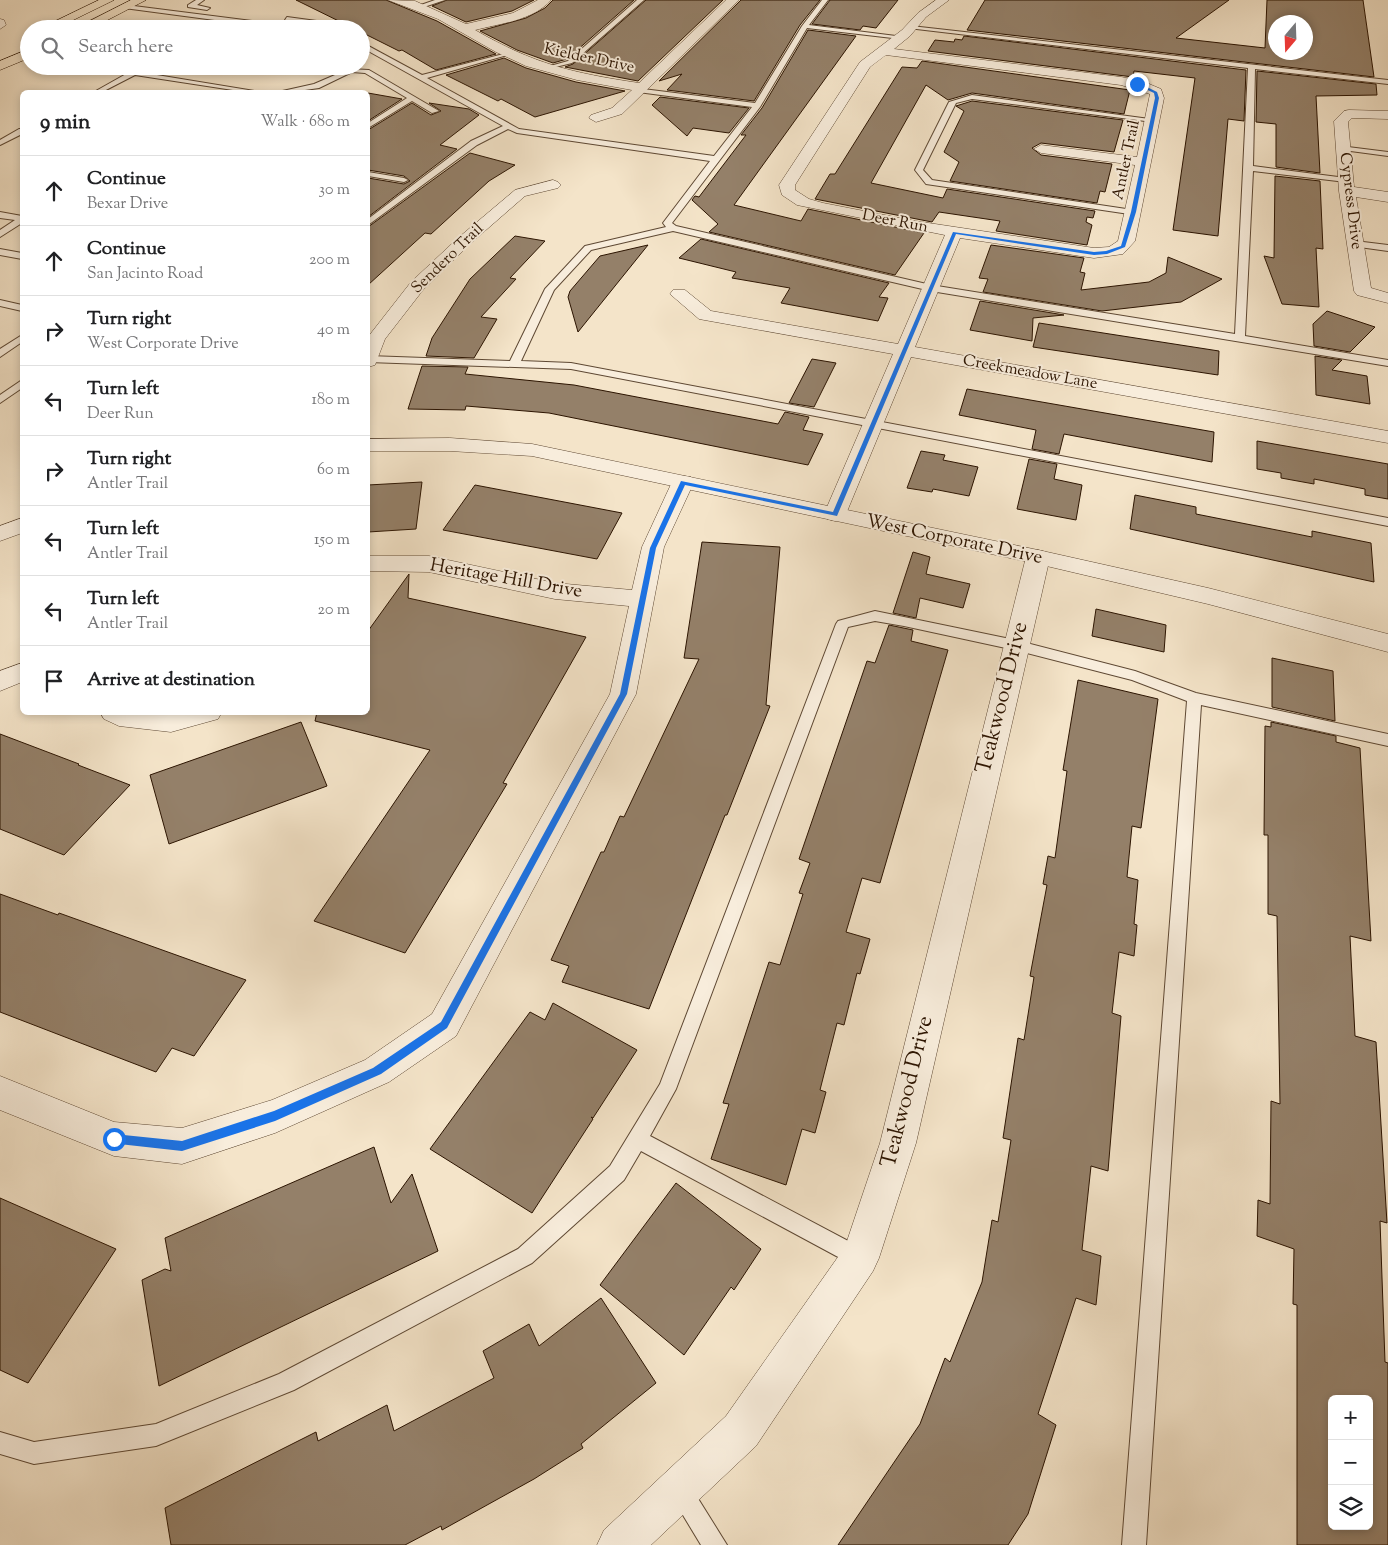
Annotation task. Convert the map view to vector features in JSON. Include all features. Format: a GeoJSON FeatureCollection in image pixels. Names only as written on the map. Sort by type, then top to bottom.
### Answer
{"type":"FeatureCollection","features":[{"type":"Feature","properties":{"kind":"main road"},"geometry":{"type":"LineString","coordinates":[[65,20],[108,0]]}},
{"type":"Feature","properties":{"kind":"main road"},"geometry":{"type":"LineString","coordinates":[[98,20],[123,3],[140,0]]}},
{"type":"Feature","properties":{"kind":"main road"},"geometry":{"type":"LineString","coordinates":[[0,66],[20,58]]}},
{"type":"Feature","properties":{"kind":"street","name":"Kielder Drive"},"geometry":{"type":"LineString","coordinates":[[394,0],[421,6],[465,28],[509,54],[545,69],[640,89]]}},
{"type":"Feature","properties":{"kind":"street"},"geometry":{"type":"LineString","coordinates":[[465,28],[514,16],[545,0]]}},
{"type":"Feature","properties":{"kind":"street"},"geometry":{"type":"LineString","coordinates":[[596,118],[617,111],[733,0]]}},
{"type":"Feature","properties":{"kind":"street","name":"Deer Run"},"geometry":{"type":"LineString","coordinates":[[835,514],[954,233],[803,202],[787,192],[787,184],[865,65],[884,51],[942,0]]}},
{"type":"Feature","properties":{"kind":"street","name":"Antler Trail"},"geometry":{"type":"LineString","coordinates":[[884,51],[1137,84],[1156,92],[1157,98],[1153,120],[1124,246],[1107,253],[1094,253],[954,233]]}},
{"type":"Feature","properties":{"kind":"street","name":"Cypress Drive"},"geometry":{"type":"LineString","coordinates":[[1388,115],[1349,114],[1341,121],[1347,186],[1363,291],[1388,298]]}},
{"type":"Feature","properties":{"kind":"street"},"geometry":{"type":"LineString","coordinates":[[1041,149],[1144,162]]}},
{"type":"Feature","properties":{"kind":"street","name":"Sendero Trail"},"geometry":{"type":"LineString","coordinates":[[370,354],[376,338],[417,286],[464,241],[520,193],[553,185]]}},
{"type":"Feature","properties":{"kind":"street"},"geometry":{"type":"LineString","coordinates":[[1347,186],[1388,197]]}},
{"type":"Feature","properties":{"kind":"street","name":"Creekmeadow Lane"},"geometry":{"type":"LineString","coordinates":[[678,294],[705,315],[1388,437]]}},
{"type":"Feature","properties":{"kind":"street","name":"West Corporate Drive"},"geometry":{"type":"LineString","coordinates":[[370,446],[424,443],[474,444],[532,450],[1038,557],[1208,596],[1388,643]]}},
{"type":"Feature","properties":{"kind":"street"},"geometry":{"type":"LineString","coordinates":[[0,1093],[114,1139],[182,1146],[275,1116],[377,1071],[444,1025],[623,694],[653,548],[683,482]]}},
{"type":"Feature","properties":{"kind":"street"},"geometry":{"type":"LineString","coordinates":[[0,534],[20,525]]}},
{"type":"Feature","properties":{"kind":"street","name":"Teakwood Drive"},"geometry":{"type":"LineString","coordinates":[[619,1545],[741,1431],[860,1258],[898,1143],[1015,645],[1038,557]]}},
{"type":"Feature","properties":{"kind":"street","name":"Heritage Hill Drive"},"geometry":{"type":"LineString","coordinates":[[370,564],[429,564],[555,591],[644,599]]}},
{"type":"Feature","properties":{"kind":"street"},"geometry":{"type":"LineString","coordinates":[[0,682],[20,673]]}},
{"type":"Feature","properties":{"kind":"street"},"geometry":{"type":"LineString","coordinates":[[118,715],[171,722],[198,715]]}},
{"type":"Feature","properties":{"kind":"lane"},"geometry":{"type":"LineString","coordinates":[[201,0],[190,6],[219,10]]}},
{"type":"Feature","properties":{"kind":"lane"},"geometry":{"type":"LineString","coordinates":[[421,6],[442,0]]}},
{"type":"Feature","properties":{"kind":"lane"},"geometry":{"type":"LineString","coordinates":[[545,69],[570,62],[641,0]]}},
{"type":"Feature","properties":{"kind":"lane"},"geometry":{"type":"LineString","coordinates":[[673,228],[667,223],[757,105],[805,26],[826,0]]}},
{"type":"Feature","properties":{"kind":"lane"},"geometry":{"type":"LineString","coordinates":[[123,3],[238,20]]}},
{"type":"Feature","properties":{"kind":"lane"},"geometry":{"type":"LineString","coordinates":[[277,17],[297,20]]}},
{"type":"Feature","properties":{"kind":"lane"},"geometry":{"type":"LineString","coordinates":[[805,26],[906,32],[1388,82]]}},
{"type":"Feature","properties":{"kind":"lane"},"geometry":{"type":"LineString","coordinates":[[370,49],[517,131],[716,159]]}},
{"type":"Feature","properties":{"kind":"lane"},"geometry":{"type":"LineString","coordinates":[[421,77],[509,54]]}},
{"type":"Feature","properties":{"kind":"lane"},"geometry":{"type":"LineString","coordinates":[[1240,338],[1252,67]]}},
{"type":"Feature","properties":{"kind":"lane"},"geometry":{"type":"LineString","coordinates":[[370,72],[435,110]]}},
{"type":"Feature","properties":{"kind":"lane"},"geometry":{"type":"LineString","coordinates":[[101,90],[132,75]]}},
{"type":"Feature","properties":{"kind":"lane"},"geometry":{"type":"LineString","coordinates":[[140,75],[238,90]]}},
{"type":"Feature","properties":{"kind":"lane"},"geometry":{"type":"LineString","coordinates":[[299,90],[316,86],[340,75]]}},
{"type":"Feature","properties":{"kind":"lane"},"geometry":{"type":"LineString","coordinates":[[640,89],[757,105]]}},
{"type":"Feature","properties":{"kind":"lane"},"geometry":{"type":"LineString","coordinates":[[370,125],[413,97]]}},
{"type":"Feature","properties":{"kind":"lane"},"geometry":{"type":"LineString","coordinates":[[1133,212],[929,182],[919,170],[953,102],[972,97],[1153,120]]}},
{"type":"Feature","properties":{"kind":"lane"},"geometry":{"type":"LineString","coordinates":[[370,221],[474,143],[509,126]]}},
{"type":"Feature","properties":{"kind":"lane"},"geometry":{"type":"LineString","coordinates":[[7,130],[20,132]]}},
{"type":"Feature","properties":{"kind":"lane"},"geometry":{"type":"LineString","coordinates":[[1,142],[20,132]]}},
{"type":"Feature","properties":{"kind":"lane"},"geometry":{"type":"LineString","coordinates":[[1343,148],[1388,154]]}},
{"type":"Feature","properties":{"kind":"lane"},"geometry":{"type":"LineString","coordinates":[[1249,168],[1347,186]]}},
{"type":"Feature","properties":{"kind":"lane"},"geometry":{"type":"LineString","coordinates":[[370,174],[404,180]]}},
{"type":"Feature","properties":{"kind":"lane"},"geometry":{"type":"LineString","coordinates":[[0,214],[19,218],[20,221],[0,234]]}},
{"type":"Feature","properties":{"kind":"lane"},"geometry":{"type":"LineString","coordinates":[[514,364],[550,289],[588,248],[673,228],[931,288],[1388,363]]}},
{"type":"Feature","properties":{"kind":"lane"},"geometry":{"type":"LineString","coordinates":[[1355,244],[1388,248]]}},
{"type":"Feature","properties":{"kind":"lane"},"geometry":{"type":"LineString","coordinates":[[0,252],[20,256]]}},
{"type":"Feature","properties":{"kind":"lane"},"geometry":{"type":"LineString","coordinates":[[0,303],[20,308]]}},
{"type":"Feature","properties":{"kind":"lane"},"geometry":{"type":"LineString","coordinates":[[0,354],[20,339]]}},
{"type":"Feature","properties":{"kind":"lane"},"geometry":{"type":"LineString","coordinates":[[370,360],[571,366],[1388,522]]}},
{"type":"Feature","properties":{"kind":"lane"},"geometry":{"type":"LineString","coordinates":[[0,400],[20,385]]}},
{"type":"Feature","properties":{"kind":"lane"},"geometry":{"type":"LineString","coordinates":[[0,1443],[34,1453],[156,1435],[286,1382],[525,1256],[617,1173],[667,1089],[843,624],[875,616],[1015,645],[1135,676],[1194,698],[1388,740]]}},
{"type":"Feature","properties":{"kind":"lane"},"geometry":{"type":"LineString","coordinates":[[1134,1545],[1194,698]]}},
{"type":"Feature","properties":{"kind":"lane"},"geometry":{"type":"LineString","coordinates":[[637,1139],[860,1258]]}},
{"type":"Feature","properties":{"kind":"lane"},"geometry":{"type":"LineString","coordinates":[[679,1489],[715,1545]]}},
{"type":"Feature","properties":{"kind":"building"},"geometry":{"type":"Polygon","coordinates":[[[296,0],[386,0],[437,21],[496,54],[436,70],[402,50],[399,51],[370,36],[370,20],[337,20],[296,0]]]}},
{"type":"Feature","properties":{"kind":"building"},"geometry":{"type":"Polygon","coordinates":[[[447,0],[534,0],[512,11],[466,22],[432,6],[447,0]]]}},
{"type":"Feature","properties":{"kind":"building"},"geometry":{"type":"Polygon","coordinates":[[[553,0],[634,0],[567,59],[553,63],[517,50],[480,31],[526,18],[545,8],[553,0]]]}},
{"type":"Feature","properties":{"kind":"building"},"geometry":{"type":"Polygon","coordinates":[[[646,0],[723,0],[638,81],[565,67],[573,64],[646,0]]]}},
{"type":"Feature","properties":{"kind":"building"},"geometry":{"type":"Polygon","coordinates":[[[741,0],[820,0],[800,25],[754,101],[667,90],[682,74],[659,81],[741,0]]]}},
{"type":"Feature","properties":{"kind":"building"},"geometry":{"type":"Polygon","coordinates":[[[830,0],[898,0],[876,28],[863,26],[860,30],[812,24],[830,0]]]}},
{"type":"Feature","properties":{"kind":"building"},"geometry":{"type":"Polygon","coordinates":[[[985,0],[1229,0],[1176,38],[1265,48],[1267,0],[1363,0],[1374,77],[967,30],[985,0]]]}},
{"type":"Feature","properties":{"kind":"building"},"geometry":{"type":"Polygon","coordinates":[[[808,30],[856,36],[734,205],[801,221],[808,209],[924,233],[895,275],[709,232],[718,224],[692,200],[695,196],[699,197],[746,135],[741,135],[762,108],[808,30]]]}},
{"type":"Feature","properties":{"kind":"building"},"geometry":{"type":"Polygon","coordinates":[[[964,36],[1246,70],[1244,121],[1228,119],[1218,236],[1173,230],[1195,78],[1134,71],[1133,77],[928,51],[935,40],[954,42],[955,39],[962,40],[964,36]]]}},
{"type":"Feature","properties":{"kind":"building"},"geometry":{"type":"Polygon","coordinates":[[[504,58],[526,68],[576,82],[625,91],[535,117],[501,99],[498,101],[446,75],[504,58]]]}},
{"type":"Feature","properties":{"kind":"building"},"geometry":{"type":"Polygon","coordinates":[[[922,61],[1130,90],[1124,114],[972,93],[948,100],[926,85],[871,183],[943,198],[947,189],[1095,211],[1093,218],[1087,217],[1086,222],[1092,225],[1087,245],[996,231],[1000,221],[939,212],[932,222],[815,199],[830,174],[835,174],[902,67],[917,68],[922,61]]]}},
{"type":"Feature","properties":{"kind":"building"},"geometry":{"type":"Polygon","coordinates":[[[1257,71],[1376,84],[1377,95],[1316,96],[1320,173],[1276,167],[1276,124],[1256,122],[1257,71]]]}},
{"type":"Feature","properties":{"kind":"building"},"geometry":{"type":"Polygon","coordinates":[[[370,93],[402,99],[370,120],[370,93]]]}},
{"type":"Feature","properties":{"kind":"building"},"geometry":{"type":"Polygon","coordinates":[[[660,97],[749,108],[729,133],[693,128],[687,136],[652,105],[660,97]]]}},
{"type":"Feature","properties":{"kind":"building"},"geometry":{"type":"Polygon","coordinates":[[[972,101],[1123,120],[1114,152],[1041,143],[1032,148],[1041,155],[1112,164],[1105,192],[1100,191],[1097,203],[950,181],[959,162],[944,152],[964,111],[956,106],[972,101]]]}},
{"type":"Feature","properties":{"kind":"building"},"geometry":{"type":"Polygon","coordinates":[[[412,103],[431,115],[441,111],[429,103],[469,109],[479,115],[440,145],[457,149],[370,215],[370,178],[404,184],[410,181],[404,176],[370,170],[370,129],[412,103]]]}},
{"type":"Feature","properties":{"kind":"building"},"geometry":{"type":"Polygon","coordinates":[[[470,153],[515,165],[489,181],[431,234],[425,233],[370,283],[370,226],[470,153]]]}},
{"type":"Feature","properties":{"kind":"building"},"geometry":{"type":"Polygon","coordinates":[[[1275,176],[1320,181],[1323,249],[1316,248],[1319,307],[1282,304],[1264,256],[1274,258],[1275,176]]]}},
{"type":"Feature","properties":{"kind":"building"},"geometry":{"type":"Polygon","coordinates":[[[515,236],[545,241],[510,278],[516,279],[481,317],[497,319],[474,358],[426,356],[432,338],[470,279],[515,236]]]}},
{"type":"Feature","properties":{"kind":"building"},"geometry":{"type":"Polygon","coordinates":[[[701,239],[889,283],[879,297],[888,298],[878,321],[781,303],[790,288],[732,278],[736,272],[679,258],[701,239]]]}},
{"type":"Feature","properties":{"kind":"building"},"geometry":{"type":"Polygon","coordinates":[[[648,245],[578,332],[568,297],[570,291],[600,256],[648,245]]]}},
{"type":"Feature","properties":{"kind":"building"},"geometry":{"type":"Polygon","coordinates":[[[991,245],[1084,258],[1080,272],[1085,273],[1081,290],[1149,282],[1166,273],[1168,257],[1222,279],[1181,302],[1102,311],[983,292],[988,279],[979,278],[991,245]]]}},
{"type":"Feature","properties":{"kind":"building"},"geometry":{"type":"Polygon","coordinates":[[[980,301],[1064,315],[1033,318],[1032,341],[970,330],[980,301]]]}},
{"type":"Feature","properties":{"kind":"building"},"geometry":{"type":"Polygon","coordinates":[[[1327,311],[1375,327],[1350,352],[1314,346],[1313,324],[1327,311]]]}},
{"type":"Feature","properties":{"kind":"building"},"geometry":{"type":"Polygon","coordinates":[[[1039,323],[1219,351],[1218,375],[1033,347],[1039,323]]]}},
{"type":"Feature","properties":{"kind":"building"},"geometry":{"type":"Polygon","coordinates":[[[1315,356],[1342,360],[1332,370],[1367,376],[1370,404],[1316,395],[1315,356]]]}},
{"type":"Feature","properties":{"kind":"building"},"geometry":{"type":"Polygon","coordinates":[[[812,359],[836,363],[814,407],[789,403],[812,359]]]}},
{"type":"Feature","properties":{"kind":"building"},"geometry":{"type":"Polygon","coordinates":[[[422,366],[468,367],[465,374],[574,385],[778,424],[785,412],[809,417],[803,430],[823,434],[808,465],[549,413],[466,406],[465,410],[408,409],[422,366]]]}},
{"type":"Feature","properties":{"kind":"building"},"geometry":{"type":"Polygon","coordinates":[[[967,389],[1214,432],[1212,462],[1064,434],[1059,454],[1032,449],[1036,430],[959,415],[967,389]]]}},
{"type":"Feature","properties":{"kind":"building"},"geometry":{"type":"Polygon","coordinates":[[[1257,441],[1388,464],[1388,499],[1365,495],[1365,489],[1314,479],[1314,484],[1281,478],[1281,473],[1257,469],[1257,441]]]}},
{"type":"Feature","properties":{"kind":"building"},"geometry":{"type":"Polygon","coordinates":[[[921,451],[945,455],[943,460],[978,467],[969,496],[933,489],[932,492],[907,488],[921,451]]]}},
{"type":"Feature","properties":{"kind":"building"},"geometry":{"type":"Polygon","coordinates":[[[1029,459],[1057,464],[1054,479],[1082,485],[1076,520],[1017,509],[1029,459]]]}},
{"type":"Feature","properties":{"kind":"building"},"geometry":{"type":"Polygon","coordinates":[[[422,482],[416,529],[370,532],[370,485],[422,482]]]}},
{"type":"Feature","properties":{"kind":"building"},"geometry":{"type":"Polygon","coordinates":[[[475,485],[622,513],[597,559],[443,530],[475,485]]]}},
{"type":"Feature","properties":{"kind":"building"},"geometry":{"type":"Polygon","coordinates":[[[1135,495],[1196,507],[1196,514],[1312,537],[1312,531],[1371,543],[1374,582],[1130,529],[1135,495]]]}},
{"type":"Feature","properties":{"kind":"building"},"geometry":{"type":"Polygon","coordinates":[[[702,542],[780,547],[766,705],[770,706],[649,1009],[562,982],[569,966],[551,960],[601,852],[604,852],[620,816],[624,817],[699,659],[684,658],[702,542]]]}},
{"type":"Feature","properties":{"kind":"building"},"geometry":{"type":"Polygon","coordinates":[[[913,552],[930,557],[926,574],[970,584],[963,608],[920,598],[916,618],[893,613],[913,552]]]}},
{"type":"Feature","properties":{"kind":"building"},"geometry":{"type":"Polygon","coordinates":[[[409,574],[408,598],[586,637],[503,783],[507,784],[405,953],[314,921],[430,750],[315,721],[316,715],[370,715],[370,628],[409,574]]]}},
{"type":"Feature","properties":{"kind":"building"},"geometry":{"type":"Polygon","coordinates":[[[1096,609],[1166,625],[1164,652],[1092,636],[1096,609]]]}},
{"type":"Feature","properties":{"kind":"building"},"geometry":{"type":"Polygon","coordinates":[[[889,625],[913,630],[911,641],[948,650],[880,883],[862,878],[846,932],[870,939],[860,974],[857,973],[844,1025],[837,1023],[820,1090],[826,1092],[815,1133],[802,1129],[786,1185],[711,1159],[729,1104],[723,1103],[769,962],[780,965],[803,894],[799,893],[810,863],[799,859],[867,661],[875,663],[889,625]]]}},
{"type":"Feature","properties":{"kind":"building"},"geometry":{"type":"Polygon","coordinates":[[[1272,658],[1333,671],[1335,721],[1272,707],[1272,658]]]}},
{"type":"Feature","properties":{"kind":"building"},"geometry":{"type":"Polygon","coordinates":[[[1078,680],[1158,699],[1141,828],[1132,826],[1127,877],[1138,880],[1134,924],[1137,925],[1134,956],[1119,952],[1112,1013],[1121,1016],[1108,1171],[1091,1166],[1082,1250],[1101,1256],[1096,1305],[1076,1298],[1038,1414],[1056,1425],[1028,1514],[1008,1545],[838,1545],[920,1424],[945,1358],[950,1362],[982,1282],[992,1220],[998,1222],[1011,1140],[1003,1138],[1018,1038],[1024,1040],[1034,977],[1030,976],[1047,885],[1043,884],[1048,856],[1055,858],[1067,771],[1063,770],[1078,680]]]}},
{"type":"Feature","properties":{"kind":"building"},"geometry":{"type":"Polygon","coordinates":[[[301,722],[327,786],[169,844],[150,775],[301,722]]]}},
{"type":"Feature","properties":{"kind":"building"},"geometry":{"type":"Polygon","coordinates":[[[1271,722],[1336,736],[1336,742],[1360,748],[1371,941],[1350,936],[1355,1036],[1376,1042],[1387,1223],[1380,1221],[1385,1362],[1388,1363],[1388,1545],[1297,1545],[1297,1305],[1293,1304],[1294,1249],[1257,1236],[1258,1200],[1270,1204],[1271,1101],[1280,1104],[1277,916],[1268,914],[1268,835],[1264,835],[1265,726],[1271,727],[1271,722]]]}},
{"type":"Feature","properties":{"kind":"building"},"geometry":{"type":"Polygon","coordinates":[[[0,734],[130,785],[64,855],[0,829],[0,734]]]}},
{"type":"Feature","properties":{"kind":"building"},"geometry":{"type":"Polygon","coordinates":[[[0,894],[58,915],[59,913],[246,980],[194,1056],[172,1048],[156,1072],[0,1012],[0,894]]]}},
{"type":"Feature","properties":{"kind":"building"},"geometry":{"type":"Polygon","coordinates":[[[553,1003],[637,1050],[593,1118],[591,1117],[593,1119],[532,1213],[430,1149],[530,1012],[545,1020],[553,1003]]]}},
{"type":"Feature","properties":{"kind":"building"},"geometry":{"type":"Polygon","coordinates":[[[374,1147],[391,1203],[412,1174],[438,1251],[159,1386],[142,1280],[165,1269],[171,1271],[165,1238],[374,1147]]]}},
{"type":"Feature","properties":{"kind":"building"},"geometry":{"type":"Polygon","coordinates":[[[676,1183],[761,1249],[734,1290],[731,1287],[684,1355],[600,1285],[676,1183]]]}},
{"type":"Feature","properties":{"kind":"building"},"geometry":{"type":"Polygon","coordinates":[[[0,1198],[116,1249],[28,1383],[0,1370],[0,1198]]]}},
{"type":"Feature","properties":{"kind":"building"},"geometry":{"type":"Polygon","coordinates":[[[601,1298],[656,1383],[581,1444],[583,1448],[534,1479],[442,1530],[441,1526],[405,1545],[171,1545],[165,1508],[316,1432],[318,1441],[387,1405],[394,1431],[494,1378],[483,1351],[529,1324],[539,1346],[601,1298]]]}},
{"type":"Feature","properties":{"kind":"route"},"geometry":{"type":"LineString","coordinates":[[114,1139],[182,1146],[275,1116],[377,1071],[444,1025],[623,694],[653,548],[683,482],[835,514],[954,233],[1094,253],[1116,251],[1124,246],[1127,241],[1157,98],[1156,92],[1137,84]]}}]}
